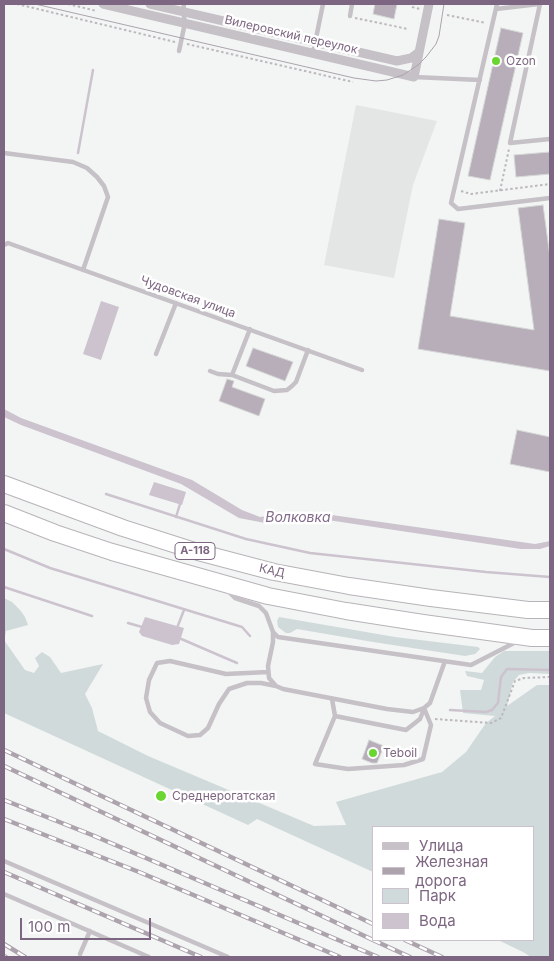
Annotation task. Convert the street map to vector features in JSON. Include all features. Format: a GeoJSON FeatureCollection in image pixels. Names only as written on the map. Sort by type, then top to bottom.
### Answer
{"type":"FeatureCollection","features":[{"type":"Feature","properties":{"kind":"highway","name":"КАД"},"geometry":{"type":"LineString","coordinates":[[4,484],[132,531],[198,552],[274,572],[349,586],[432,598],[528,610],[550,610]]}},
{"type":"Feature","properties":{"kind":"highway","name":"КАД"},"geometry":{"type":"LineString","coordinates":[[4,513],[112,552],[268,596],[346,611],[532,638],[550,638]]}},
{"type":"Feature","properties":{"kind":"street","name":"Вилеровский переулок"},"geometry":{"type":"LineString","coordinates":[[103,4],[133,7],[185,23],[414,77]]}},
{"type":"Feature","properties":{"kind":"street","name":"Вилеровский переулок"},"geometry":{"type":"LineString","coordinates":[[150,4],[184,8],[397,61],[410,58],[419,52]]}},
{"type":"Feature","properties":{"kind":"street"},"geometry":{"type":"LineString","coordinates":[[414,77],[426,7]]}},
{"type":"Feature","properties":{"kind":"lane"},"geometry":{"type":"LineString","coordinates":[[313,53],[323,4]]}},
{"type":"Feature","properties":{"kind":"lane"},"geometry":{"type":"LineString","coordinates":[[350,16],[352,4]]}},
{"type":"Feature","properties":{"kind":"lane"},"geometry":{"type":"LineString","coordinates":[[550,139],[510,143],[539,4],[496,6],[451,203],[458,209],[550,198]]}},
{"type":"Feature","properties":{"kind":"lane"},"geometry":{"type":"LineString","coordinates":[[179,51],[185,23],[184,8]]}},
{"type":"Feature","properties":{"kind":"lane"},"geometry":{"type":"LineString","coordinates":[[414,77],[480,80]]}},
{"type":"Feature","properties":{"kind":"lane"},"geometry":{"type":"LineString","coordinates":[[4,152],[73,162],[87,168],[104,186],[108,197],[84,270]]}},
{"type":"Feature","properties":{"kind":"lane","name":"Чудовская улица"},"geometry":{"type":"LineString","coordinates":[[6,244],[84,270],[362,370]]}},
{"type":"Feature","properties":{"kind":"lane"},"geometry":{"type":"LineString","coordinates":[[156,354],[176,303]]}},
{"type":"Feature","properties":{"kind":"lane"},"geometry":{"type":"LineString","coordinates":[[232,375],[250,329]]}},
{"type":"Feature","properties":{"kind":"lane"},"geometry":{"type":"LineString","coordinates":[[210,372],[232,375],[274,390],[287,390],[296,382],[308,350]]}},
{"type":"Feature","properties":{"kind":"lane"},"geometry":{"type":"LineString","coordinates":[[222,584],[235,598],[259,606],[266,613],[273,632],[278,637],[471,665],[513,642],[532,638]]}},
{"type":"Feature","properties":{"kind":"lane"},"geometry":{"type":"LineString","coordinates":[[273,632],[268,672],[269,678],[276,686]]}},
{"type":"Feature","properties":{"kind":"lane"},"geometry":{"type":"LineString","coordinates":[[268,672],[226,674],[170,661],[157,663],[148,680],[146,698],[150,712],[160,724],[188,736],[200,735],[208,728],[219,704],[229,689],[247,683],[261,683],[395,710],[413,712],[424,708]]}},
{"type":"Feature","properties":{"kind":"lane"},"geometry":{"type":"LineString","coordinates":[[335,716],[406,730],[420,719],[424,708],[430,702],[445,661]]}},
{"type":"Feature","properties":{"kind":"lane"},"geometry":{"type":"LineString","coordinates":[[332,698],[335,716],[315,764],[348,769],[404,765],[423,759],[431,725],[424,708]]}},
{"type":"Feature","properties":{"kind":"lane"},"geometry":{"type":"LineString","coordinates":[[4,861],[228,957]]}},
{"type":"Feature","properties":{"kind":"lane"},"geometry":{"type":"LineString","coordinates":[[4,894],[149,957]]}},
{"type":"Feature","properties":{"kind":"lane"},"geometry":{"type":"LineString","coordinates":[[80,954],[90,932]]}},
{"type":"Feature","properties":{"kind":"path"},"geometry":{"type":"LineString","coordinates":[[412,7],[426,7]]}},
{"type":"Feature","properties":{"kind":"path"},"geometry":{"type":"LineString","coordinates":[[448,15],[488,23]]}},
{"type":"Feature","properties":{"kind":"path"},"geometry":{"type":"LineString","coordinates":[[350,16],[408,29]]}},
{"type":"Feature","properties":{"kind":"path"},"geometry":{"type":"LineString","coordinates":[[500,191],[510,143]]}},
{"type":"Feature","properties":{"kind":"path"},"geometry":{"type":"LineString","coordinates":[[454,189],[472,194],[550,184]]}},
{"type":"Feature","properties":{"kind":"path"},"geometry":{"type":"LineString","coordinates":[[428,718],[491,723],[501,718],[515,681],[524,678],[550,678]]}},
{"type":"Feature","properties":{"kind":"shaded area"},"geometry":{"type":"Polygon","coordinates":[[[356,105],[437,121],[413,185],[394,278],[324,265],[356,105]]]}},
{"type":"Feature","properties":{"kind":"green space"},"geometry":{"type":"Polygon","coordinates":[[[4,598],[12,602],[20,610],[28,625],[6,631],[4,640],[4,598]]]}},
{"type":"Feature","properties":{"kind":"green space"},"geometry":{"type":"Polygon","coordinates":[[[279,617],[395,637],[478,647],[480,649],[475,654],[465,656],[297,629],[286,633],[278,627],[277,621],[279,617]]]}},
{"type":"Feature","properties":{"kind":"green space"},"geometry":{"type":"Polygon","coordinates":[[[4,640],[25,670],[34,673],[39,666],[35,658],[42,652],[50,657],[61,673],[103,664],[85,694],[92,708],[98,731],[148,756],[314,826],[346,825],[336,802],[442,772],[466,752],[486,723],[495,716],[463,713],[460,690],[481,690],[484,680],[467,676],[465,671],[482,673],[495,657],[504,651],[550,651],[550,674],[529,673],[519,675],[513,682],[507,706],[537,685],[550,685],[550,957],[531,957],[500,941],[534,941],[534,826],[372,826],[372,872],[257,819],[248,825],[4,713],[4,640]]]}},
{"type":"Feature","properties":{"kind":"water"},"geometry":{"type":"Polygon","coordinates":[[[101,301],[119,307],[101,360],[83,354],[101,301]]]}},
{"type":"Feature","properties":{"kind":"water"},"geometry":{"type":"Polygon","coordinates":[[[4,409],[21,418],[192,480],[242,510],[260,517],[296,513],[318,513],[535,544],[550,541],[550,546],[540,549],[521,549],[321,519],[295,517],[265,523],[239,518],[181,484],[21,425],[4,417],[4,409]]]}},
{"type":"Feature","properties":{"kind":"water"},"geometry":{"type":"Polygon","coordinates":[[[154,482],[186,492],[182,505],[149,495],[154,482]]]}},
{"type":"Feature","properties":{"kind":"water"},"geometry":{"type":"Polygon","coordinates":[[[145,617],[184,628],[179,644],[172,645],[142,636],[139,632],[145,617]]]}},
{"type":"Feature","properties":{"kind":"building"},"geometry":{"type":"Polygon","coordinates":[[[375,4],[397,4],[394,19],[373,14],[375,4]]]}},
{"type":"Feature","properties":{"kind":"building"},"geometry":{"type":"Polygon","coordinates":[[[501,28],[523,33],[490,180],[468,176],[501,28]]]}},
{"type":"Feature","properties":{"kind":"building"},"geometry":{"type":"Polygon","coordinates":[[[550,152],[550,174],[516,177],[514,155],[550,152]]]}},
{"type":"Feature","properties":{"kind":"building"},"geometry":{"type":"Polygon","coordinates":[[[543,205],[550,257],[550,371],[418,349],[439,219],[465,223],[450,316],[534,330],[518,208],[543,205]]]}},
{"type":"Feature","properties":{"kind":"building"},"geometry":{"type":"Polygon","coordinates":[[[253,348],[293,362],[285,381],[246,366],[253,348]]]}},
{"type":"Feature","properties":{"kind":"building"},"geometry":{"type":"Polygon","coordinates":[[[227,379],[234,381],[232,387],[265,399],[259,416],[219,401],[227,379]]]}},
{"type":"Feature","properties":{"kind":"building"},"geometry":{"type":"Polygon","coordinates":[[[517,430],[550,437],[550,472],[510,464],[517,430]]]}},
{"type":"Feature","properties":{"kind":"building","name":"Teboil"},"geometry":{"type":"Polygon","coordinates":[[[369,740],[384,746],[377,763],[362,759],[369,740]]]}},
{"type":"Feature","properties":{"kind":"waterway"},"geometry":{"type":"LineString","coordinates":[[78,153],[93,70]]}},
{"type":"Feature","properties":{"kind":"waterway"},"geometry":{"type":"LineString","coordinates":[[106,494],[246,539],[310,553],[550,577]]}},
{"type":"Feature","properties":{"kind":"waterway"},"geometry":{"type":"LineString","coordinates":[[176,517],[180,504]]}},
{"type":"Feature","properties":{"kind":"waterway"},"geometry":{"type":"LineString","coordinates":[[4,549],[50,568],[242,627],[250,636]]}},
{"type":"Feature","properties":{"kind":"waterway"},"geometry":{"type":"LineString","coordinates":[[4,587],[92,616]]}},
{"type":"Feature","properties":{"kind":"waterway"},"geometry":{"type":"LineString","coordinates":[[177,628],[184,610]]}},
{"type":"Feature","properties":{"kind":"waterway"},"geometry":{"type":"LineString","coordinates":[[128,623],[142,627]]}},
{"type":"Feature","properties":{"kind":"waterway"},"geometry":{"type":"LineString","coordinates":[[179,638],[237,663]]}},
{"type":"Feature","properties":{"kind":"waterway"},"geometry":{"type":"LineString","coordinates":[[450,710],[486,712],[492,710],[498,703],[501,677],[507,669],[550,670]]}},
{"type":"Feature","properties":{"kind":"tram line"},"geometry":{"type":"LineString","coordinates":[[35,4],[354,78],[376,81],[403,75],[426,57],[436,44],[439,36],[444,4]]}},
{"type":"Feature","properties":{"kind":"railway"},"geometry":{"type":"LineString","coordinates":[[4,750],[372,924]]}},
{"type":"Feature","properties":{"kind":"railway"},"geometry":{"type":"LineString","coordinates":[[4,766],[372,940]]}},
{"type":"Feature","properties":{"kind":"railway"},"geometry":{"type":"LineString","coordinates":[[4,800],[92,835],[378,957]]}},
{"type":"Feature","properties":{"kind":"railway"},"geometry":{"type":"LineString","coordinates":[[4,819],[139,872],[340,957]]}},
{"type":"Feature","properties":{"kind":"railway"},"geometry":{"type":"LineString","coordinates":[[4,872],[201,957]]}},
{"type":"Feature","properties":{"kind":"railway"},"geometry":{"type":"LineString","coordinates":[[375,941],[410,957]]}},
{"type":"Feature","properties":{"kind":"railway"},"geometry":{"type":"LineString","coordinates":[[407,941],[442,957]]}},
{"type":"Feature","properties":{"kind":"railway"},"geometry":{"type":"LineString","coordinates":[[4,944],[25,957]]}},
{"type":"Feature","properties":{"kind":"place","name":"Ozon"},"geometry":{"type":"Point","coordinates":[496,61]}},
{"type":"Feature","properties":{"kind":"place","name":"Teboil"},"geometry":{"type":"Point","coordinates":[373,753]}},
{"type":"Feature","properties":{"kind":"place","name":"Среднерогатская"},"geometry":{"type":"Point","coordinates":[161,796]}},
{"type":"Feature","properties":{"kind":"water label","name":"Волковка"},"geometry":{"type":"Point","coordinates":[298,518]}}]}
